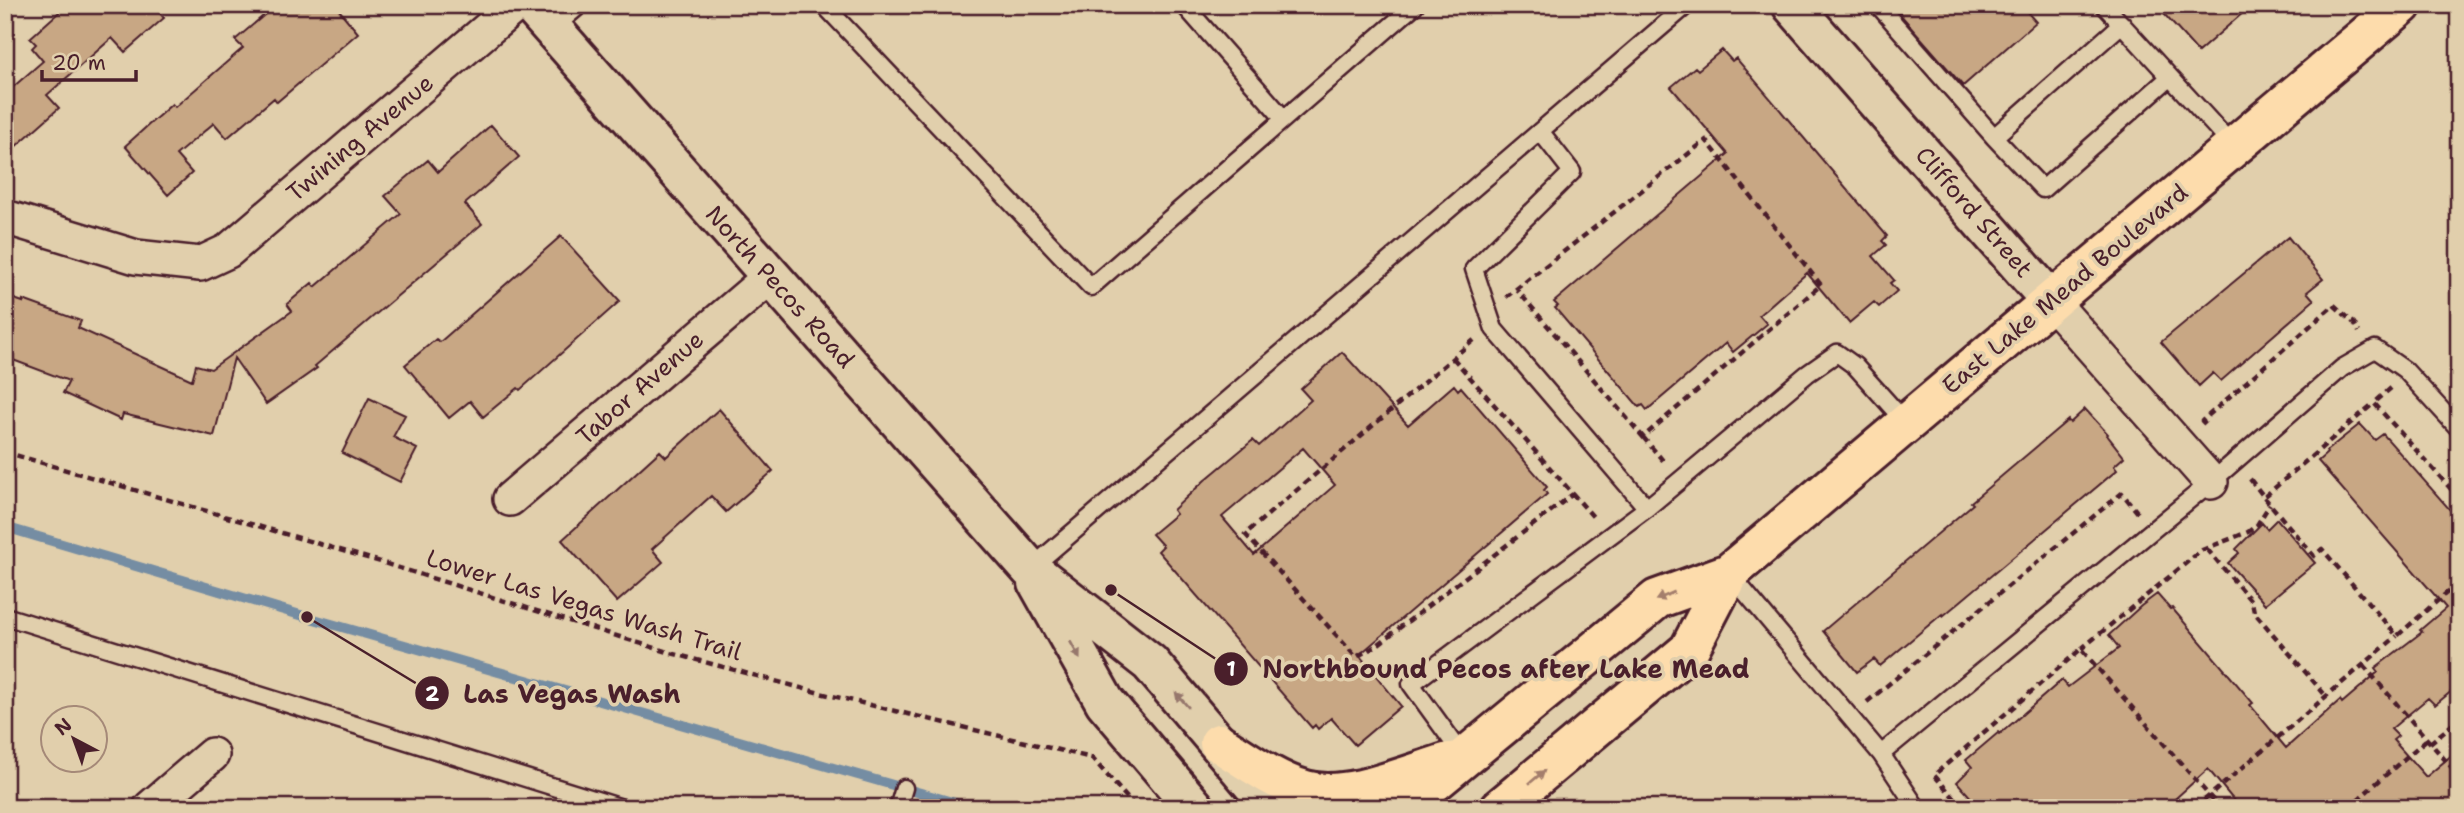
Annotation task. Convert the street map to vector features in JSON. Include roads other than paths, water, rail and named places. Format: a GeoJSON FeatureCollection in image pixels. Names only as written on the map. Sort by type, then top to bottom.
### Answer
{"type":"FeatureCollection","features":[{"type":"Feature","properties":{"kind":"main road","name":"Clifford Street"},"geometry":{"type":"LineString","coordinates":[[1793,5],[2051,301]]}},
{"type":"Feature","properties":{"kind":"main road","name":"East Lake Mead Boulevard"},"geometry":{"type":"LineString","coordinates":[[1403,808],[1657,599],[1729,573],[2402,5]]}},
{"type":"Feature","properties":{"kind":"main road","name":"North Pecos Road"},"geometry":{"type":"LineString","coordinates":[[554,13],[771,276],[1030,569],[1150,663],[1273,808]]}},
{"type":"Feature","properties":{"kind":"main road","name":"North Pecos Road"},"geometry":{"type":"LineString","coordinates":[[1030,569],[1105,702],[1195,808]]}},
{"type":"Feature","properties":{"kind":"main road","name":"East Lake Mead Boulevard"},"geometry":{"type":"LineString","coordinates":[[1500,808],[1689,650],[1729,573]]}},
{"type":"Feature","properties":{"kind":"main road"},"geometry":{"type":"LineString","coordinates":[[1219,743],[1287,783],[1308,791],[1328,793],[1371,785],[1464,757]]}},
{"type":"Feature","properties":{"kind":"street","name":"Twining Avenue"},"geometry":{"type":"LineString","coordinates":[[5,217],[136,257],[200,264],[228,251],[516,5]]}},
{"type":"Feature","properties":{"kind":"street","name":"Tabor Avenue"},"geometry":{"type":"LineString","coordinates":[[510,499],[771,276]]}},
{"type":"Feature","properties":{"kind":"street","name":"Clifford Street"},"geometry":{"type":"LineString","coordinates":[[2051,301],[2211,482]]}},
{"type":"Feature","properties":{"kind":"street"},"geometry":{"type":"LineString","coordinates":[[150,808],[212,755]]}},
{"type":"Feature","properties":{"kind":"lane"},"geometry":{"type":"LineString","coordinates":[[824,5],[1091,287],[1415,5]]}},
{"type":"Feature","properties":{"kind":"lane"},"geometry":{"type":"LineString","coordinates":[[1184,5],[1284,119]]}},
{"type":"Feature","properties":{"kind":"lane"},"geometry":{"type":"LineString","coordinates":[[1030,569],[1687,5]]}},
{"type":"Feature","properties":{"kind":"lane"},"geometry":{"type":"LineString","coordinates":[[1878,5],[2043,189],[2169,76]]}},
{"type":"Feature","properties":{"kind":"lane"},"geometry":{"type":"LineString","coordinates":[[2105,5],[2234,147]]}},
{"type":"Feature","properties":{"kind":"lane"},"geometry":{"type":"LineString","coordinates":[[1994,137],[2122,24]]}},
{"type":"Feature","properties":{"kind":"lane"},"geometry":{"type":"LineString","coordinates":[[1540,131],[1572,172],[1474,269],[1494,329],[1647,508]]}},
{"type":"Feature","properties":{"kind":"lane"},"geometry":{"type":"LineString","coordinates":[[1881,754],[2211,482],[2342,368],[2371,351],[2375,349],[2408,374],[2459,429]]}},
{"type":"Feature","properties":{"kind":"lane"},"geometry":{"type":"LineString","coordinates":[[1464,757],[1411,684],[1647,508],[1807,374],[1838,353],[1855,366],[1906,423]]}},
{"type":"Feature","properties":{"kind":"lane"},"geometry":{"type":"LineString","coordinates":[[1729,573],[1881,754],[1917,808]]}},
{"type":"Feature","properties":{"kind":"lane"},"geometry":{"type":"LineString","coordinates":[[5,616],[622,808]]}},
{"type":"Feature","properties":{"kind":"lane"},"geometry":{"type":"LineString","coordinates":[[898,808],[904,788]]}},
{"type":"Feature","properties":{"kind":"waterway"},"geometry":{"type":"LineString","coordinates":[[5,527],[307,617],[973,808]]}},
{"type":"Feature","properties":{"kind":"place","name":"Northbound Pecos after Lake Mead"},"geometry":{"type":"Point","coordinates":[1111,590]}},
{"type":"Feature","properties":{"kind":"place","name":"Las Vegas Wash"},"geometry":{"type":"Point","coordinates":[307,617]}}]}
